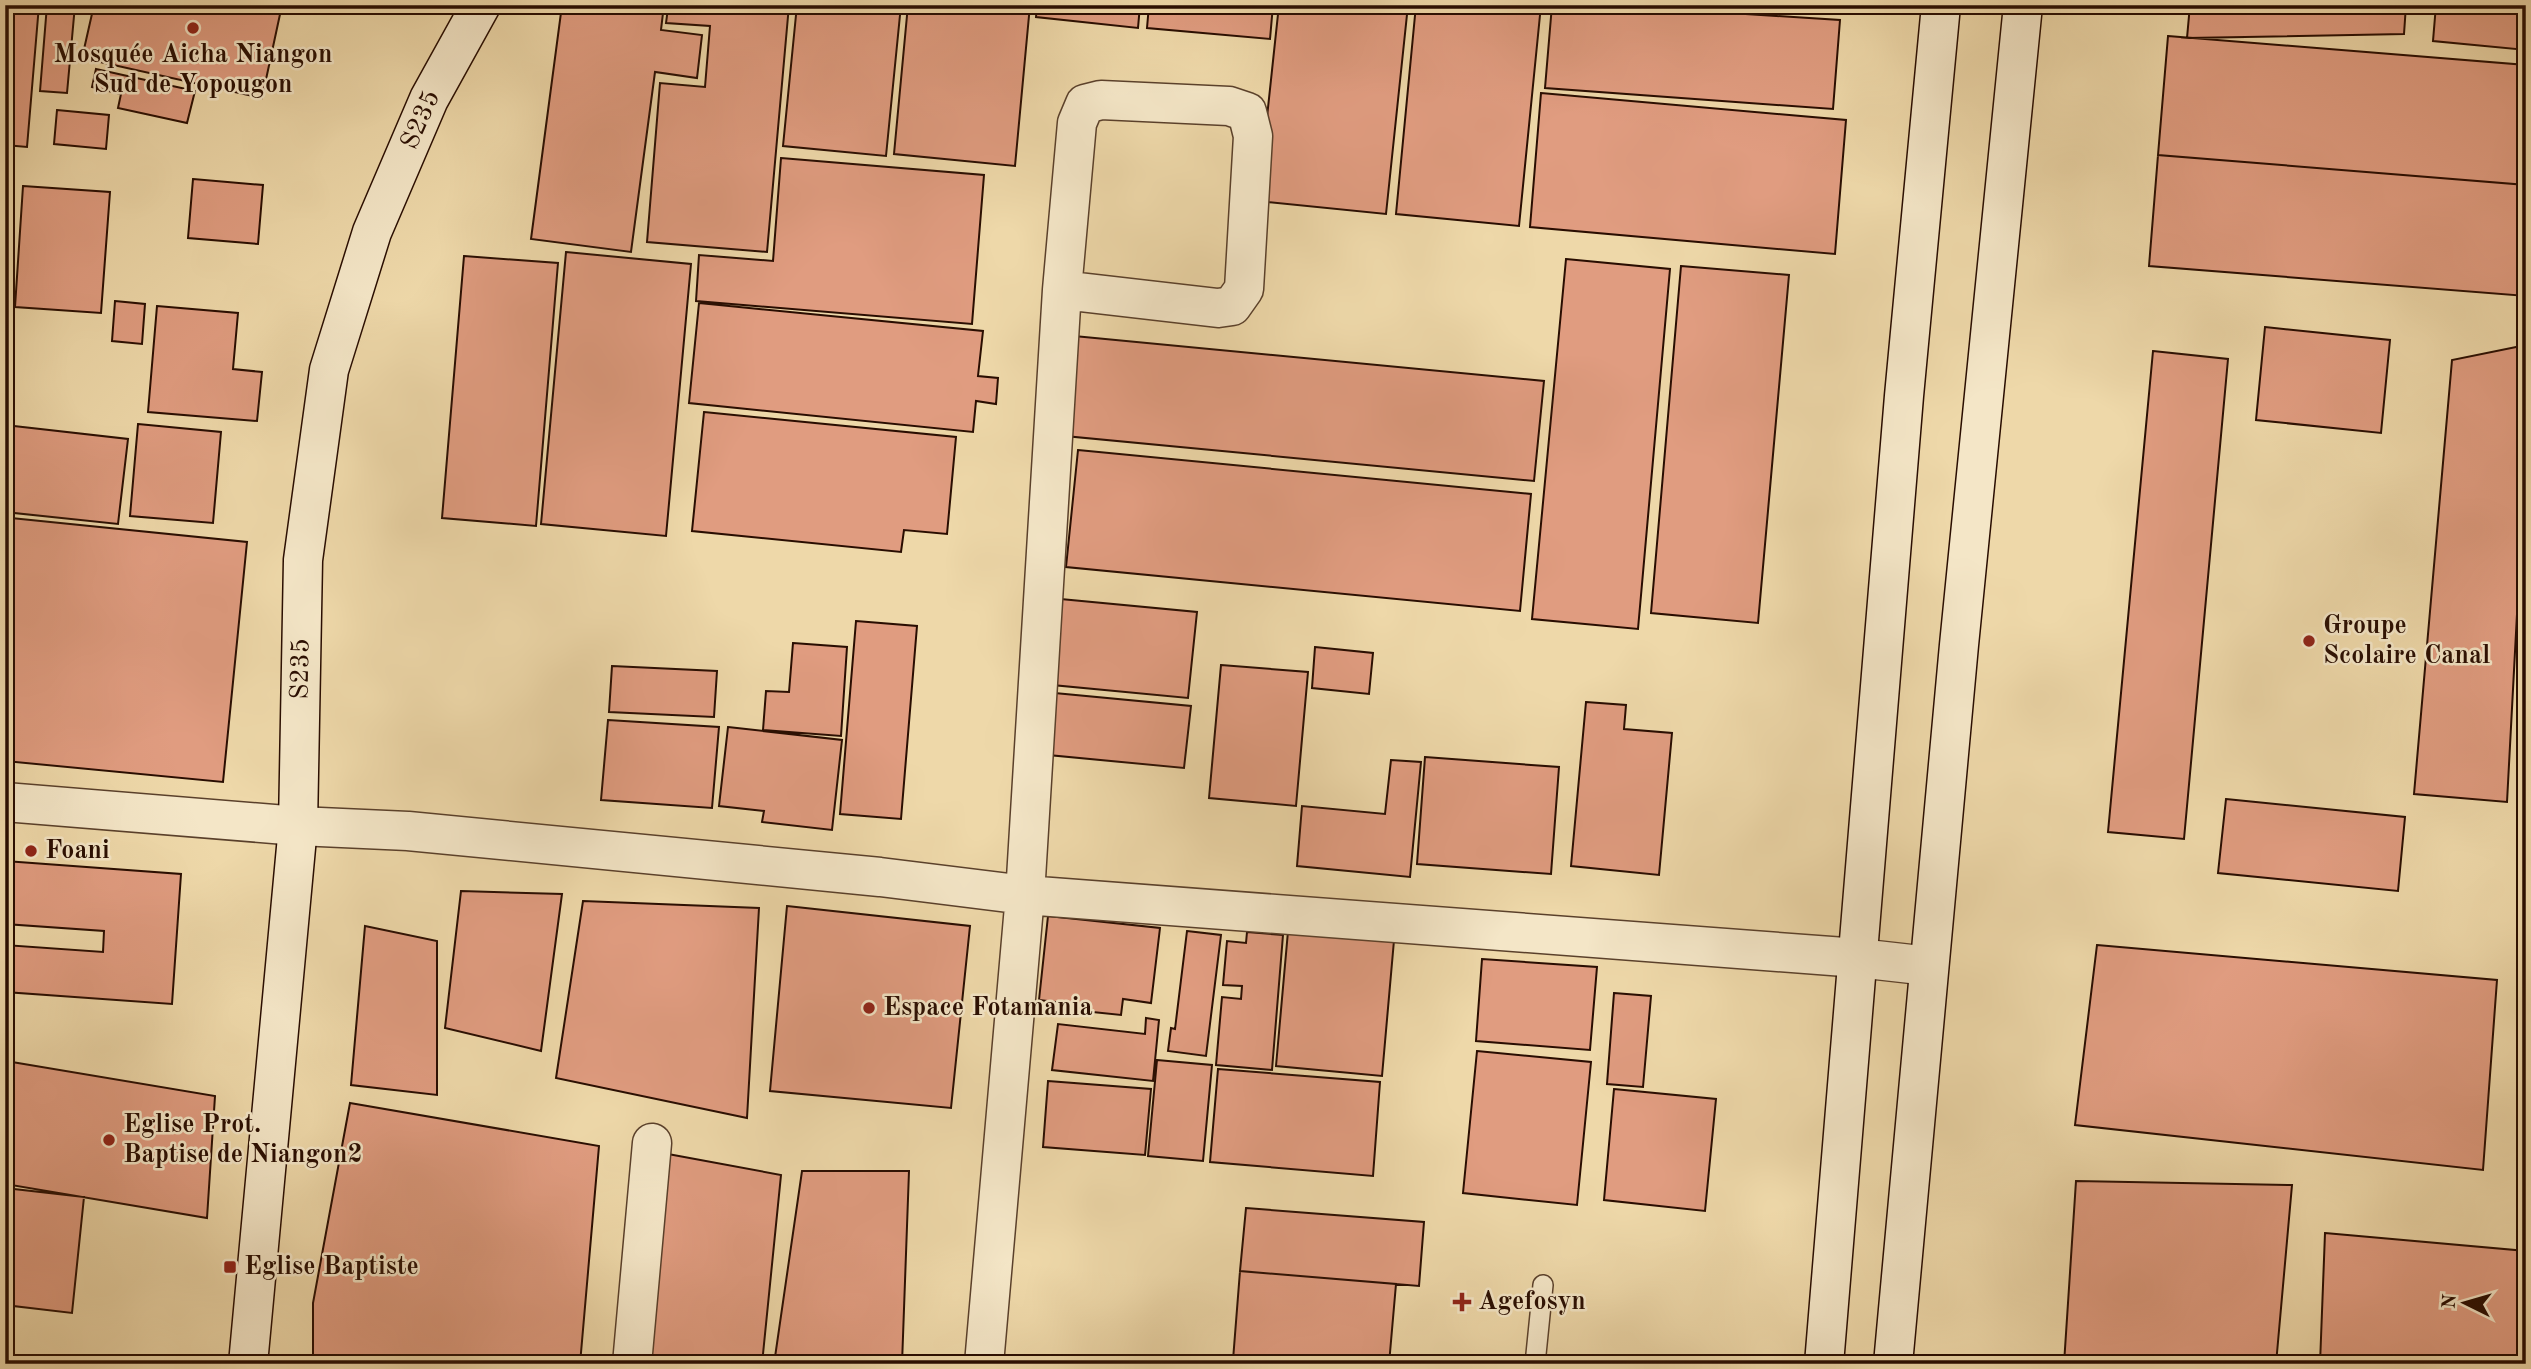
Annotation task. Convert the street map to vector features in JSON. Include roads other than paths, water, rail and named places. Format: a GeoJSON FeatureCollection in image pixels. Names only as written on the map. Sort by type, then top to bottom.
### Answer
{"type":"FeatureCollection","features":[{"type":"Feature","properties":{"kind":"street","name":"S235"},"geometry":{"type":"LineString","coordinates":[[248,1364],[298,826],[303,560],[329,370],[372,232],[429,99],[481,5]]}},
{"type":"Feature","properties":{"kind":"street"},"geometry":{"type":"LineString","coordinates":[[1824,1364],[1904,396],[1941,5]]}},
{"type":"Feature","properties":{"kind":"street"},"geometry":{"type":"LineString","coordinates":[[1893,1364],[1959,645],[2023,5]]}},
{"type":"Feature","properties":{"kind":"street"},"geometry":{"type":"LineString","coordinates":[[984,1364],[1025,895],[1062,290],[1077,123],[1085,104],[1101,100],[1229,106],[1247,112],[1253,136],[1244,289],[1232,306],[1218,308],[1062,290]]}},
{"type":"Feature","properties":{"kind":"street"},"geometry":{"type":"LineString","coordinates":[[5,802],[298,826],[408,831],[853,874],[1025,895],[1929,965]]}},
{"type":"Feature","properties":{"kind":"street"},"geometry":{"type":"LineString","coordinates":[[632,1364],[652,1143]]}},
{"type":"Feature","properties":{"kind":"lane"},"geometry":{"type":"LineString","coordinates":[[1535,1364],[1543,1285]]}},
{"type":"Feature","properties":{"kind":"place","name":"Mosquée Aicha Niangon Sud de Yopougon"},"geometry":{"type":"Point","coordinates":[193,28]}},
{"type":"Feature","properties":{"kind":"place","name":"Groupe Scolaire Canal"},"geometry":{"type":"Point","coordinates":[2309,641]}},
{"type":"Feature","properties":{"kind":"place","name":"Foani"},"geometry":{"type":"Point","coordinates":[31,851]}},
{"type":"Feature","properties":{"kind":"place","name":"Espace Fotamania"},"geometry":{"type":"Point","coordinates":[869,1008]}},
{"type":"Feature","properties":{"kind":"place","name":"Eglise Prot. Baptise de Niangon2"},"geometry":{"type":"Point","coordinates":[109,1140]}},
{"type":"Feature","properties":{"kind":"place","name":"Eglise Baptiste"},"geometry":{"type":"Point","coordinates":[230,1267]}},
{"type":"Feature","properties":{"kind":"place","name":"Agefosyn"},"geometry":{"type":"Point","coordinates":[1462,1302]}}]}
